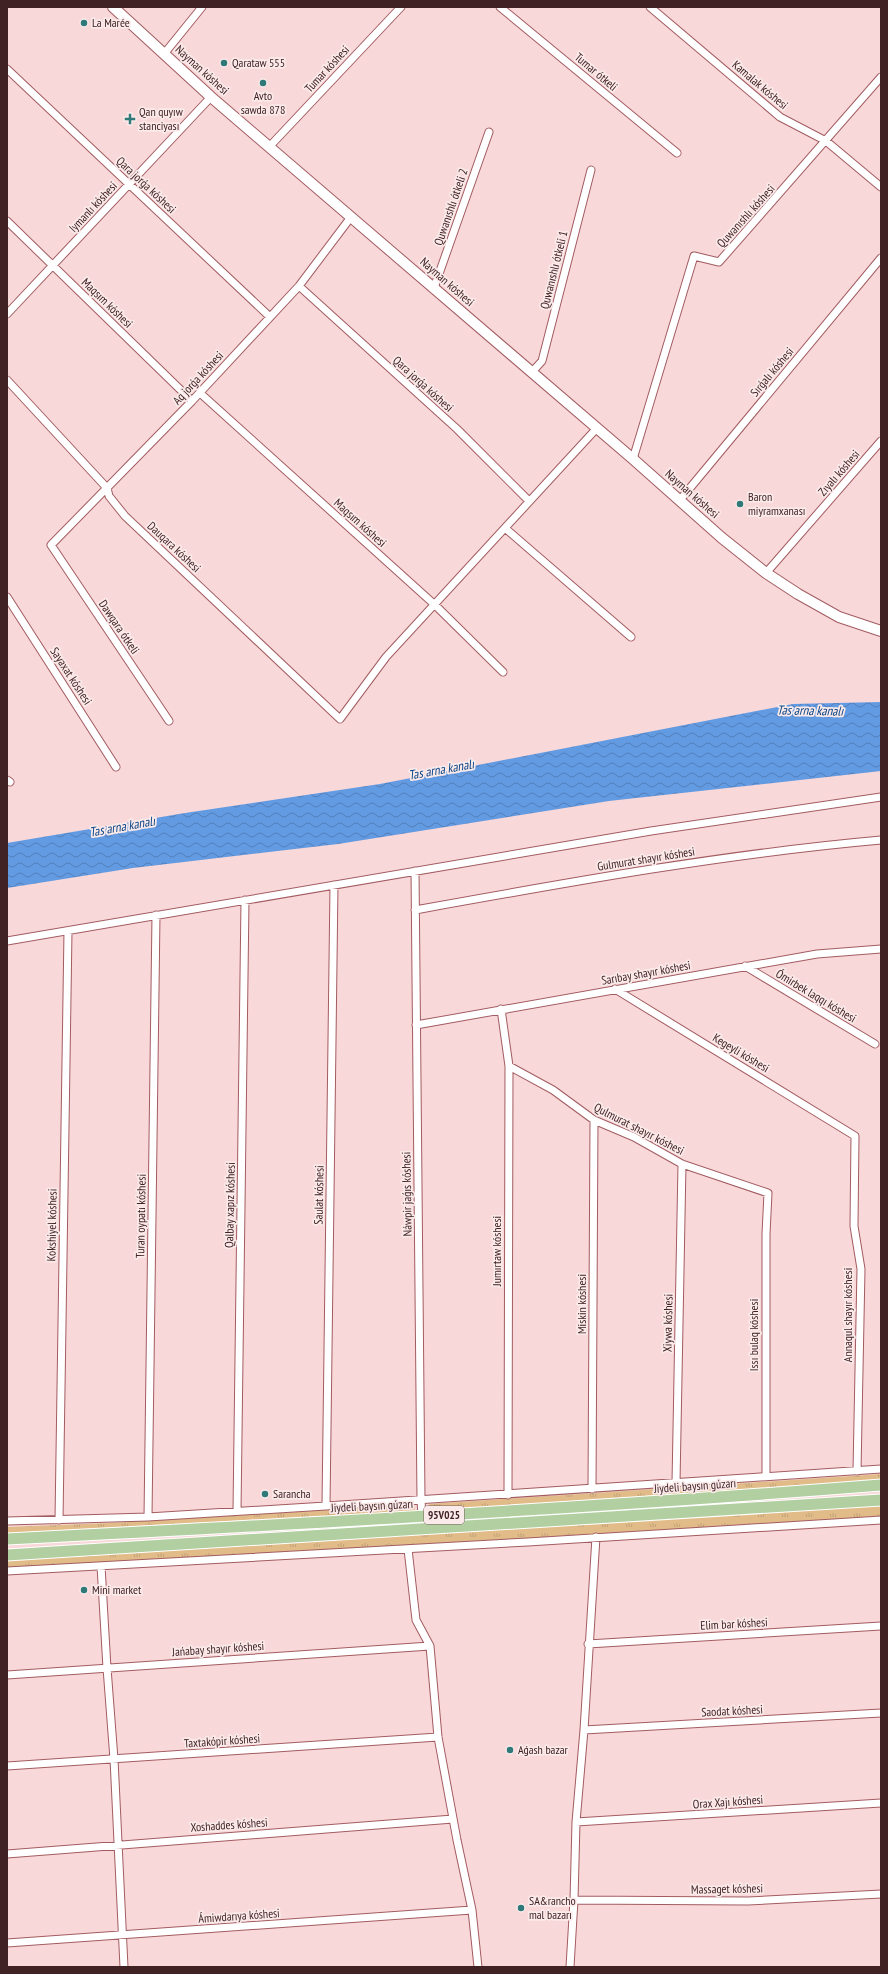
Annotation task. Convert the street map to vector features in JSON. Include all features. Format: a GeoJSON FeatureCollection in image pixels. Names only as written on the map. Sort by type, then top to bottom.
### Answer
{"type":"FeatureCollection","features":[{"type":"Feature","properties":{"kind":"main road","name":"Nayman kóshesi"},"geometry":{"type":"LineString","coordinates":[[113,7],[211,97],[270,146],[766,573],[798,594],[839,617],[881,631]]}},
{"type":"Feature","properties":{"kind":"main road","name":"Jiydeli baysın gúzarı"},"geometry":{"type":"LineString","coordinates":[[7,1539],[422,1517],[706,1499],[881,1485]]}},
{"type":"Feature","properties":{"kind":"main road","name":"95V025"},"geometry":{"type":"LineString","coordinates":[[7,1555],[881,1500]]}},
{"type":"Feature","properties":{"kind":"street"},"geometry":{"type":"LineString","coordinates":[[164,54],[202,7]]}},
{"type":"Feature","properties":{"kind":"street","name":"Tumar kóshesi"},"geometry":{"type":"LineString","coordinates":[[270,146],[401,7]]}},
{"type":"Feature","properties":{"kind":"street","name":"Tumar ótkeli"},"geometry":{"type":"LineString","coordinates":[[500,7],[676,153]]}},
{"type":"Feature","properties":{"kind":"street","name":"Kamalak kóshesi"},"geometry":{"type":"LineString","coordinates":[[650,7],[780,117],[826,142],[881,187]]}},
{"type":"Feature","properties":{"kind":"street","name":"Qara jorǵa kóshesi"},"geometry":{"type":"LineString","coordinates":[[7,69],[270,317]]}},
{"type":"Feature","properties":{"kind":"street","name":"Quwanıshlı kóshesi"},"geometry":{"type":"LineString","coordinates":[[633,458],[694,256],[719,262],[826,142],[881,77]]}},
{"type":"Feature","properties":{"kind":"street","name":"Iymanlı kóshesi"},"geometry":{"type":"LineString","coordinates":[[7,314],[211,97]]}},
{"type":"Feature","properties":{"kind":"street","name":"Quwanıshlı ótkeli 2"},"geometry":{"type":"LineString","coordinates":[[434,288],[488,132]]}},
{"type":"Feature","properties":{"kind":"street","name":"Quwanıshlı ótkeli 1"},"geometry":{"type":"LineString","coordinates":[[532,372],[542,361],[591,170]]}},
{"type":"Feature","properties":{"kind":"street","name":"Aq jorǵa kóshesi"},"geometry":{"type":"LineString","coordinates":[[51,546],[200,393],[299,286],[351,217]]}},
{"type":"Feature","properties":{"kind":"street","name":"Maqsım kóshesi"},"geometry":{"type":"LineString","coordinates":[[7,221],[192,401]]}},
{"type":"Feature","properties":{"kind":"street","name":"Sırǵalı kóshesi"},"geometry":{"type":"LineString","coordinates":[[680,500],[881,258]]}},
{"type":"Feature","properties":{"kind":"street","name":"Qara jorǵa kóshesi"},"geometry":{"type":"LineString","coordinates":[[299,286],[457,429],[529,501]]}},
{"type":"Feature","properties":{"kind":"street","name":"Dauqara kóshesi"},"geometry":{"type":"LineString","coordinates":[[7,380],[107,488],[109,496],[125,516],[340,719],[386,657],[435,605]]}},
{"type":"Feature","properties":{"kind":"street","name":"Maqsım kóshesi"},"geometry":{"type":"LineString","coordinates":[[200,393],[435,605],[503,672]]}},
{"type":"Feature","properties":{"kind":"street"},"geometry":{"type":"LineString","coordinates":[[435,605],[529,501],[598,428]]}},
{"type":"Feature","properties":{"kind":"street","name":"Zıyalı kóshesi"},"geometry":{"type":"LineString","coordinates":[[766,573],[881,441]]}},
{"type":"Feature","properties":{"kind":"street"},"geometry":{"type":"LineString","coordinates":[[505,528],[631,637]]}},
{"type":"Feature","properties":{"kind":"street","name":"Dawqara ótkeli"},"geometry":{"type":"LineString","coordinates":[[51,546],[169,721]]}},
{"type":"Feature","properties":{"kind":"street","name":"Sayaxat kóshesi"},"geometry":{"type":"LineString","coordinates":[[7,597],[116,767]]}},
{"type":"Feature","properties":{"kind":"street"},"geometry":{"type":"LineString","coordinates":[[7,941],[681,826],[881,797]]}},
{"type":"Feature","properties":{"kind":"street","name":"Gulmurat shayır kóshesi"},"geometry":{"type":"LineString","coordinates":[[415,910],[625,872],[804,848],[881,840]]}},
{"type":"Feature","properties":{"kind":"street","name":"Náwpir jaǵıs kóshesi"},"geometry":{"type":"LineString","coordinates":[[415,871],[422,1517]]}},
{"type":"Feature","properties":{"kind":"street","name":"Saulat kóshesi"},"geometry":{"type":"LineString","coordinates":[[326,1506],[334,885]]}},
{"type":"Feature","properties":{"kind":"street","name":"Qalbay xapız kóshesi"},"geometry":{"type":"LineString","coordinates":[[237,1511],[245,900]]}},
{"type":"Feature","properties":{"kind":"street","name":"Turan oypatı kóshesi"},"geometry":{"type":"LineString","coordinates":[[148,1517],[156,915]]}},
{"type":"Feature","properties":{"kind":"street","name":"Kokshiyel kóshesi"},"geometry":{"type":"LineString","coordinates":[[59,1520],[68,931]]}},
{"type":"Feature","properties":{"kind":"street","name":"Sarıbay shayır kóshesi"},"geometry":{"type":"LineString","coordinates":[[416,1025],[817,954],[881,949]]}},
{"type":"Feature","properties":{"kind":"street","name":"Ómirbek laqqı kóshesi"},"geometry":{"type":"LineString","coordinates":[[745,966],[875,1044]]}},
{"type":"Feature","properties":{"kind":"street","name":"Kegeyli kóshesi"},"geometry":{"type":"LineString","coordinates":[[615,989],[855,1136]]}},
{"type":"Feature","properties":{"kind":"street","name":"Jumırtaw kóshesi"},"geometry":{"type":"LineString","coordinates":[[501,1009],[509,1066],[508,1495]]}},
{"type":"Feature","properties":{"kind":"street","name":"Qulmurat shayır kóshesi"},"geometry":{"type":"LineString","coordinates":[[509,1066],[553,1090],[594,1120],[634,1137],[682,1164],[768,1193]]}},
{"type":"Feature","properties":{"kind":"street","name":"Miskin kóshesi"},"geometry":{"type":"LineString","coordinates":[[592,1489],[594,1120]]}},
{"type":"Feature","properties":{"kind":"street","name":"Annaqul shayır kóshesi"},"geometry":{"type":"LineString","coordinates":[[855,1136],[854,1226],[861,1269],[857,1471]]}},
{"type":"Feature","properties":{"kind":"street","name":"Xiywa kóshesi"},"geometry":{"type":"LineString","coordinates":[[676,1483],[682,1164]]}},
{"type":"Feature","properties":{"kind":"street","name":"Issı bulaq kóshesi"},"geometry":{"type":"LineString","coordinates":[[766,1476],[766,1234],[768,1193]]}},
{"type":"Feature","properties":{"kind":"street"},"geometry":{"type":"LineString","coordinates":[[7,1521],[148,1517],[508,1495],[881,1469]]}},
{"type":"Feature","properties":{"kind":"street"},"geometry":{"type":"LineString","coordinates":[[7,1571],[408,1549],[881,1520]]}},
{"type":"Feature","properties":{"kind":"street"},"geometry":{"type":"LineString","coordinates":[[570,1967],[574,1900],[576,1822],[584,1730],[588,1644],[596,1537]]}},
{"type":"Feature","properties":{"kind":"street"},"geometry":{"type":"LineString","coordinates":[[408,1549],[416,1620],[430,1646],[438,1737],[472,1910],[478,1967]]}},
{"type":"Feature","properties":{"kind":"street"},"geometry":{"type":"LineString","coordinates":[[101,1566],[106,1668],[114,1759],[117,1845],[124,1935],[124,1967]]}},
{"type":"Feature","properties":{"kind":"street","name":"Elim bar kóshesi"},"geometry":{"type":"LineString","coordinates":[[588,1644],[881,1626]]}},
{"type":"Feature","properties":{"kind":"street","name":"Jańabay shayır kóshesi"},"geometry":{"type":"LineString","coordinates":[[7,1675],[430,1646]]}},
{"type":"Feature","properties":{"kind":"street","name":"Saodat kóshesi"},"geometry":{"type":"LineString","coordinates":[[584,1730],[881,1713]]}},
{"type":"Feature","properties":{"kind":"street","name":"Taxtakópir kóshesi"},"geometry":{"type":"LineString","coordinates":[[7,1766],[438,1737]]}},
{"type":"Feature","properties":{"kind":"street","name":"Orax Xajı kóshesi"},"geometry":{"type":"LineString","coordinates":[[576,1822],[881,1803]]}},
{"type":"Feature","properties":{"kind":"street","name":"Xoshaddes kóshesi"},"geometry":{"type":"LineString","coordinates":[[7,1854],[453,1819]]}},
{"type":"Feature","properties":{"kind":"street","name":"Massaget kóshesi"},"geometry":{"type":"LineString","coordinates":[[574,1900],[748,1901],[881,1894]]}},
{"type":"Feature","properties":{"kind":"street","name":"Ámiwdarıya kóshesi"},"geometry":{"type":"LineString","coordinates":[[7,1943],[472,1910]]}},
{"type":"Feature","properties":{"kind":"green space"},"geometry":{"type":"Polygon","coordinates":[[[881,1474],[881,1480],[428,1511],[429,1504],[881,1474]]]}},
{"type":"Feature","properties":{"kind":"green space"},"geometry":{"type":"Polygon","coordinates":[[[414,1505],[415,1511],[7,1533],[7,1527],[110,1523],[414,1505]]]}},
{"type":"Feature","properties":{"kind":"green space"},"geometry":{"type":"Polygon","coordinates":[[[881,1505],[881,1516],[398,1546],[7,1567],[7,1560],[881,1505]]]}},
{"type":"Feature","properties":{"kind":"water","name":"Tas arna kanalı"},"geometry":{"type":"Polygon","coordinates":[[[881,702],[881,771],[609,801],[338,844],[133,868],[7,888],[7,843],[185,813],[380,784],[793,704],[881,702]]]}},
{"type":"Feature","properties":{"kind":"place","name":"La Marée"},"geometry":{"type":"Point","coordinates":[84,23]}},
{"type":"Feature","properties":{"kind":"place","name":"Qarataw 555"},"geometry":{"type":"Point","coordinates":[224,63]}},
{"type":"Feature","properties":{"kind":"place","name":"Avto sawda 878"},"geometry":{"type":"Point","coordinates":[263,83]}},
{"type":"Feature","properties":{"kind":"place","name":"Qan quyıw stanciyası"},"geometry":{"type":"Point","coordinates":[130,119]}},
{"type":"Feature","properties":{"kind":"place","name":"Baron miyramxanası"},"geometry":{"type":"Point","coordinates":[740,504]}},
{"type":"Feature","properties":{"kind":"place","name":"Sarancha"},"geometry":{"type":"Point","coordinates":[265,1494]}},
{"type":"Feature","properties":{"kind":"place","name":"Mini market"},"geometry":{"type":"Point","coordinates":[84,1590]}},
{"type":"Feature","properties":{"kind":"place","name":"Aǵash bazar"},"geometry":{"type":"Point","coordinates":[510,1750]}},
{"type":"Feature","properties":{"kind":"place","name":"SA&rancho mal bazarı"},"geometry":{"type":"Point","coordinates":[521,1908]}}]}
